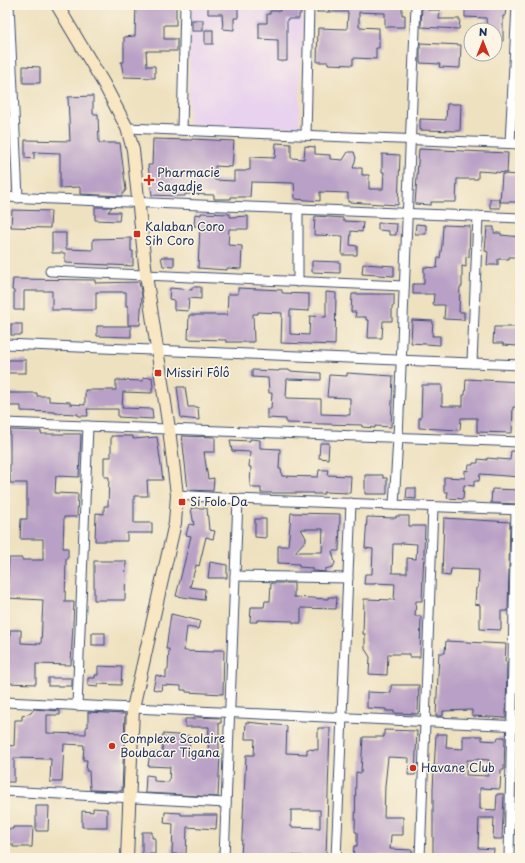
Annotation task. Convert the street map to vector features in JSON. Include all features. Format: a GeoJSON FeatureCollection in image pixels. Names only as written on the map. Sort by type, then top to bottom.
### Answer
{"type":"FeatureCollection","features":[{"type":"Feature","properties":{"kind":"main road"},"geometry":{"type":"LineString","coordinates":[[57,5],[104,84],[127,128],[132,150],[146,275],[158,350],[177,495],[175,523],[133,708],[127,858]]}},
{"type":"Feature","properties":{"kind":"street"},"geometry":{"type":"LineString","coordinates":[[9,5],[18,198]]}},
{"type":"Feature","properties":{"kind":"street"},"geometry":{"type":"LineString","coordinates":[[182,130],[185,5]]}},
{"type":"Feature","properties":{"kind":"street"},"geometry":{"type":"LineString","coordinates":[[306,135],[310,5]]}},
{"type":"Feature","properties":{"kind":"street"},"geometry":{"type":"LineString","coordinates":[[394,505],[416,5]]}},
{"type":"Feature","properties":{"kind":"street"},"geometry":{"type":"LineString","coordinates":[[510,143],[517,5]]}},
{"type":"Feature","properties":{"kind":"street"},"geometry":{"type":"LineString","coordinates":[[127,128],[520,144]]}},
{"type":"Feature","properties":{"kind":"street"},"geometry":{"type":"LineString","coordinates":[[5,197],[520,218]]}},
{"type":"Feature","properties":{"kind":"street"},"geometry":{"type":"LineString","coordinates":[[298,209],[298,282]]}},
{"type":"Feature","properties":{"kind":"street"},"geometry":{"type":"LineString","coordinates":[[472,363],[478,216]]}},
{"type":"Feature","properties":{"kind":"street"},"geometry":{"type":"LineString","coordinates":[[50,270],[404,286]]}},
{"type":"Feature","properties":{"kind":"street"},"geometry":{"type":"LineString","coordinates":[[5,344],[520,365]]}},
{"type":"Feature","properties":{"kind":"street"},"geometry":{"type":"LineString","coordinates":[[5,423],[520,442]]}},
{"type":"Feature","properties":{"kind":"street"},"geometry":{"type":"LineString","coordinates":[[77,706],[88,426]]}},
{"type":"Feature","properties":{"kind":"street"},"geometry":{"type":"LineString","coordinates":[[177,495],[238,499],[518,510],[516,725],[509,858]]}},
{"type":"Feature","properties":{"kind":"street"},"geometry":{"type":"LineString","coordinates":[[224,858],[238,499]]}},
{"type":"Feature","properties":{"kind":"street"},"geometry":{"type":"LineString","coordinates":[[336,858],[351,503]]}},
{"type":"Feature","properties":{"kind":"street"},"geometry":{"type":"LineString","coordinates":[[420,858],[433,507]]}},
{"type":"Feature","properties":{"kind":"street"},"geometry":{"type":"LineString","coordinates":[[235,576],[348,578]]}},
{"type":"Feature","properties":{"kind":"street"},"geometry":{"type":"LineString","coordinates":[[5,702],[516,725]]}},
{"type":"Feature","properties":{"kind":"street"},"geometry":{"type":"LineString","coordinates":[[5,791],[226,803]]}},
{"type":"Feature","properties":{"kind":"shaded area"},"geometry":{"type":"Polygon","coordinates":[[[191,5],[303,5],[299,127],[188,124],[191,5]]]}},
{"type":"Feature","properties":{"kind":"building"},"geometry":{"type":"Polygon","coordinates":[[[136,5],[176,5],[176,25],[164,25],[164,39],[177,39],[177,51],[146,51],[147,66],[155,66],[155,78],[124,77],[121,62],[124,62],[124,37],[135,36],[136,5]]]}},
{"type":"Feature","properties":{"kind":"building"},"geometry":{"type":"Polygon","coordinates":[[[208,5],[238,5],[238,18],[234,18],[234,30],[223,29],[222,14],[208,14],[208,5]]]}},
{"type":"Feature","properties":{"kind":"building"},"geometry":{"type":"Polygon","coordinates":[[[280,5],[301,5],[301,14],[299,14],[299,19],[287,19],[287,61],[278,61],[278,40],[259,39],[259,23],[267,23],[267,14],[270,14],[270,11],[280,11],[280,5]]]}},
{"type":"Feature","properties":{"kind":"building"},"geometry":{"type":"Polygon","coordinates":[[[317,5],[329,5],[329,12],[317,12],[317,5]]]}},
{"type":"Feature","properties":{"kind":"building"},"geometry":{"type":"Polygon","coordinates":[[[330,5],[402,5],[402,15],[405,15],[405,27],[385,27],[385,13],[359,12],[359,27],[379,28],[379,48],[376,48],[376,59],[353,58],[353,65],[317,62],[318,28],[347,29],[348,12],[330,12],[330,5]]]}},
{"type":"Feature","properties":{"kind":"building"},"geometry":{"type":"Polygon","coordinates":[[[422,5],[429,5],[428,10],[440,10],[439,19],[460,19],[459,29],[421,27],[422,5]]]}},
{"type":"Feature","properties":{"kind":"building"},"geometry":{"type":"Polygon","coordinates":[[[465,5],[506,7],[503,22],[486,22],[486,18],[465,17],[465,5]]]}},
{"type":"Feature","properties":{"kind":"building"},"geometry":{"type":"Polygon","coordinates":[[[192,20],[203,20],[203,31],[192,31],[192,20]]]}},
{"type":"Feature","properties":{"kind":"building"},"geometry":{"type":"Polygon","coordinates":[[[205,30],[213,30],[213,44],[205,44],[205,30]]]}},
{"type":"Feature","properties":{"kind":"building"},"geometry":{"type":"Polygon","coordinates":[[[420,43],[461,45],[460,68],[439,67],[440,64],[420,63],[420,43]]]}},
{"type":"Feature","properties":{"kind":"building"},"geometry":{"type":"Polygon","coordinates":[[[23,66],[40,67],[40,83],[23,83],[23,66]]]}},
{"type":"Feature","properties":{"kind":"building"},"geometry":{"type":"Polygon","coordinates":[[[93,96],[93,114],[98,114],[99,143],[120,143],[126,190],[121,196],[80,194],[80,187],[60,188],[60,153],[34,152],[34,159],[25,158],[25,140],[70,141],[68,97],[93,96]]]}},
{"type":"Feature","properties":{"kind":"building"},"geometry":{"type":"Polygon","coordinates":[[[447,104],[461,104],[460,131],[420,130],[420,119],[446,120],[447,104]]]}},
{"type":"Feature","properties":{"kind":"building"},"geometry":{"type":"Polygon","coordinates":[[[153,139],[234,141],[232,167],[215,166],[215,180],[234,181],[234,171],[250,170],[250,157],[275,158],[276,143],[291,144],[291,158],[304,159],[305,146],[315,147],[315,154],[330,155],[330,159],[343,160],[348,152],[354,152],[356,158],[353,168],[362,168],[362,175],[369,175],[369,189],[383,189],[384,172],[382,172],[382,154],[400,155],[398,205],[348,202],[348,193],[320,192],[320,201],[295,199],[294,183],[251,182],[250,197],[231,197],[231,199],[214,199],[214,195],[152,195],[148,165],[152,165],[153,139]]]}},
{"type":"Feature","properties":{"kind":"building"},"geometry":{"type":"Polygon","coordinates":[[[419,149],[508,153],[507,173],[478,171],[478,179],[457,179],[456,202],[431,202],[431,205],[415,204],[419,149]]]}},
{"type":"Feature","properties":{"kind":"building"},"geometry":{"type":"Polygon","coordinates":[[[502,174],[520,175],[520,202],[500,202],[502,174]]]}},
{"type":"Feature","properties":{"kind":"building"},"geometry":{"type":"Polygon","coordinates":[[[490,199],[500,199],[500,208],[490,208],[490,199]]]}},
{"type":"Feature","properties":{"kind":"building"},"geometry":{"type":"Polygon","coordinates":[[[95,207],[112,207],[108,212],[120,212],[119,221],[95,220],[95,207]]]}},
{"type":"Feature","properties":{"kind":"building"},"geometry":{"type":"Polygon","coordinates":[[[12,210],[51,211],[50,228],[11,227],[12,210]]]}},
{"type":"Feature","properties":{"kind":"building"},"geometry":{"type":"Polygon","coordinates":[[[201,213],[230,214],[230,217],[248,216],[248,229],[229,229],[228,245],[242,246],[241,269],[227,268],[227,270],[198,268],[200,226],[194,226],[195,214],[201,215],[201,213]]]}},
{"type":"Feature","properties":{"kind":"building"},"geometry":{"type":"Polygon","coordinates":[[[315,216],[343,218],[343,221],[363,222],[362,232],[351,231],[350,245],[357,246],[357,255],[342,255],[343,236],[314,235],[315,216]]]}},
{"type":"Feature","properties":{"kind":"building"},"geometry":{"type":"Polygon","coordinates":[[[378,223],[397,224],[396,235],[389,235],[389,231],[378,230],[378,223]]]}},
{"type":"Feature","properties":{"kind":"building"},"geometry":{"type":"Polygon","coordinates":[[[416,224],[426,225],[426,234],[415,234],[416,224]]]}},
{"type":"Feature","properties":{"kind":"building"},"geometry":{"type":"Polygon","coordinates":[[[443,225],[470,226],[469,257],[466,256],[466,267],[462,266],[462,287],[460,287],[459,312],[464,312],[464,320],[444,319],[445,305],[433,305],[434,294],[413,294],[413,284],[424,284],[424,267],[437,268],[442,245],[443,225]]]}},
{"type":"Feature","properties":{"kind":"building"},"geometry":{"type":"Polygon","coordinates":[[[487,227],[494,227],[494,233],[520,237],[520,257],[498,259],[498,265],[487,265],[488,252],[485,251],[487,227]]]}},
{"type":"Feature","properties":{"kind":"building"},"geometry":{"type":"Polygon","coordinates":[[[52,233],[66,233],[66,249],[93,250],[93,239],[131,238],[133,266],[65,263],[65,253],[52,253],[52,233]]]}},
{"type":"Feature","properties":{"kind":"building"},"geometry":{"type":"Polygon","coordinates":[[[161,257],[174,257],[174,267],[163,266],[161,257]]]}},
{"type":"Feature","properties":{"kind":"building"},"geometry":{"type":"Polygon","coordinates":[[[312,261],[340,262],[340,273],[312,272],[312,261]]]}},
{"type":"Feature","properties":{"kind":"building"},"geometry":{"type":"Polygon","coordinates":[[[363,264],[394,266],[394,276],[362,274],[363,264]]]}},
{"type":"Feature","properties":{"kind":"building"},"geometry":{"type":"Polygon","coordinates":[[[13,279],[95,280],[95,283],[139,282],[142,296],[140,325],[128,325],[126,292],[96,292],[96,310],[52,310],[52,291],[24,291],[24,310],[14,310],[14,291],[12,290],[13,279]]]}},
{"type":"Feature","properties":{"kind":"building"},"geometry":{"type":"Polygon","coordinates":[[[192,287],[201,287],[201,299],[189,298],[188,311],[174,310],[174,300],[169,299],[170,288],[192,290],[192,287]]]}},
{"type":"Feature","properties":{"kind":"building"},"geometry":{"type":"Polygon","coordinates":[[[238,288],[282,290],[282,293],[309,294],[309,311],[290,310],[290,334],[309,335],[310,316],[326,317],[326,292],[336,293],[335,345],[281,343],[282,313],[258,312],[258,314],[253,314],[254,342],[226,342],[226,340],[188,339],[189,315],[227,315],[228,294],[238,294],[238,288]]]}},
{"type":"Feature","properties":{"kind":"building"},"geometry":{"type":"Polygon","coordinates":[[[352,294],[394,294],[392,321],[383,321],[382,338],[368,338],[369,320],[366,320],[366,317],[355,317],[356,312],[351,312],[352,294]]]}},
{"type":"Feature","properties":{"kind":"building"},"geometry":{"type":"Polygon","coordinates":[[[412,320],[433,321],[432,336],[440,336],[440,345],[411,343],[412,320]]]}},
{"type":"Feature","properties":{"kind":"building"},"geometry":{"type":"Polygon","coordinates":[[[11,324],[22,324],[22,335],[11,335],[11,324]]]}},
{"type":"Feature","properties":{"kind":"building"},"geometry":{"type":"Polygon","coordinates":[[[97,326],[131,326],[131,337],[97,336],[97,326]]]}},
{"type":"Feature","properties":{"kind":"building"},"geometry":{"type":"Polygon","coordinates":[[[494,327],[519,327],[518,346],[493,343],[494,327]]]}},
{"type":"Feature","properties":{"kind":"building"},"geometry":{"type":"Polygon","coordinates":[[[5,360],[26,360],[26,373],[5,373],[5,360]]]}},
{"type":"Feature","properties":{"kind":"building"},"geometry":{"type":"Polygon","coordinates":[[[252,370],[289,370],[321,373],[321,380],[287,379],[286,398],[321,399],[321,414],[350,415],[350,398],[327,397],[329,375],[347,376],[347,373],[393,376],[391,427],[375,426],[375,428],[362,427],[362,425],[286,423],[286,419],[267,418],[267,409],[271,409],[272,393],[269,393],[268,378],[252,377],[252,370]]]}},
{"type":"Feature","properties":{"kind":"building"},"geometry":{"type":"Polygon","coordinates":[[[152,377],[152,393],[123,392],[122,408],[152,409],[153,419],[118,417],[118,409],[87,409],[88,416],[78,416],[78,414],[21,411],[21,406],[8,406],[8,393],[37,393],[37,396],[49,396],[49,401],[70,402],[70,404],[85,405],[85,390],[116,390],[116,380],[143,381],[143,378],[152,377]]]}},
{"type":"Feature","properties":{"kind":"building"},"geometry":{"type":"Polygon","coordinates":[[[466,379],[520,382],[520,407],[513,407],[512,433],[477,432],[477,418],[461,418],[460,430],[419,428],[419,418],[421,418],[422,385],[442,385],[442,406],[463,406],[463,395],[465,395],[466,379]]]}},
{"type":"Feature","properties":{"kind":"building"},"geometry":{"type":"Polygon","coordinates":[[[177,387],[185,387],[188,407],[198,407],[199,420],[181,418],[177,387]]]}},
{"type":"Feature","properties":{"kind":"building"},"geometry":{"type":"Polygon","coordinates":[[[10,430],[41,431],[41,434],[81,434],[79,477],[56,476],[55,493],[78,494],[77,517],[64,517],[63,548],[68,548],[68,558],[66,558],[65,602],[74,602],[71,665],[36,664],[36,684],[5,683],[5,643],[10,643],[10,630],[21,630],[21,643],[41,644],[43,600],[7,598],[9,558],[22,558],[22,560],[43,560],[43,539],[20,539],[21,519],[27,519],[27,483],[10,483],[10,430]]]}},
{"type":"Feature","properties":{"kind":"building"},"geometry":{"type":"Polygon","coordinates":[[[111,436],[133,436],[133,439],[157,437],[163,480],[147,480],[148,496],[134,496],[134,523],[152,523],[152,533],[127,533],[127,541],[95,541],[96,513],[104,514],[104,506],[108,506],[109,477],[104,477],[104,457],[111,457],[111,436]]]}},
{"type":"Feature","properties":{"kind":"building"},"geometry":{"type":"Polygon","coordinates":[[[182,436],[215,437],[215,452],[204,452],[208,479],[214,478],[213,491],[188,490],[182,436]]]}},
{"type":"Feature","properties":{"kind":"building"},"geometry":{"type":"Polygon","coordinates":[[[250,439],[260,440],[260,448],[280,449],[279,469],[281,469],[282,476],[318,477],[319,470],[328,470],[327,475],[351,476],[350,493],[261,493],[261,488],[254,488],[250,486],[250,452],[232,451],[230,440],[250,441],[250,439]]]}},
{"type":"Feature","properties":{"kind":"building"},"geometry":{"type":"Polygon","coordinates":[[[320,443],[329,443],[328,459],[319,458],[320,443]]]}},
{"type":"Feature","properties":{"kind":"building"},"geometry":{"type":"Polygon","coordinates":[[[511,451],[519,451],[520,477],[480,474],[479,481],[474,481],[474,486],[464,485],[463,499],[447,498],[448,492],[444,492],[444,477],[465,478],[465,470],[468,471],[469,465],[478,463],[478,459],[487,460],[487,458],[510,460],[511,451]]]}},
{"type":"Feature","properties":{"kind":"building"},"geometry":{"type":"Polygon","coordinates":[[[365,475],[383,475],[383,478],[387,478],[387,494],[365,494],[365,475]]]}},
{"type":"Feature","properties":{"kind":"building"},"geometry":{"type":"Polygon","coordinates":[[[407,488],[416,488],[416,499],[406,498],[407,488]]]}},
{"type":"Feature","properties":{"kind":"building"},"geometry":{"type":"Polygon","coordinates":[[[492,489],[520,490],[520,504],[491,503],[492,489]]]}},
{"type":"Feature","properties":{"kind":"building"},"geometry":{"type":"Polygon","coordinates":[[[191,508],[207,508],[209,530],[215,531],[213,539],[206,537],[199,566],[196,565],[190,587],[205,589],[204,600],[176,596],[191,536],[186,535],[189,524],[194,525],[191,508]]]}},
{"type":"Feature","properties":{"kind":"building"},"geometry":{"type":"Polygon","coordinates":[[[291,513],[340,514],[339,551],[332,551],[335,563],[333,567],[325,569],[325,572],[312,571],[312,568],[299,567],[299,564],[278,563],[278,546],[288,546],[291,513]],[[301,529],[306,540],[295,552],[322,552],[323,529],[301,529]]]}},
{"type":"Feature","properties":{"kind":"building"},"geometry":{"type":"Polygon","coordinates":[[[396,516],[409,516],[409,526],[425,526],[422,601],[416,601],[415,616],[421,616],[420,657],[409,657],[409,654],[388,654],[387,675],[369,674],[370,657],[365,649],[365,634],[363,634],[364,599],[394,600],[395,584],[364,584],[365,574],[372,574],[373,549],[365,548],[367,517],[396,518],[396,516]],[[393,544],[392,573],[407,573],[407,558],[416,559],[417,544],[393,544]]]}},
{"type":"Feature","properties":{"kind":"building"},"geometry":{"type":"Polygon","coordinates":[[[444,518],[510,522],[508,611],[501,611],[501,630],[480,629],[480,605],[475,604],[479,570],[451,569],[450,576],[442,575],[444,518]]]}},
{"type":"Feature","properties":{"kind":"building"},"geometry":{"type":"Polygon","coordinates":[[[255,519],[266,519],[266,538],[255,537],[255,519]]]}},
{"type":"Feature","properties":{"kind":"building"},"geometry":{"type":"Polygon","coordinates":[[[94,561],[126,561],[125,600],[94,600],[94,561]]]}},
{"type":"Feature","properties":{"kind":"building"},"geometry":{"type":"Polygon","coordinates":[[[210,562],[227,565],[227,578],[208,578],[210,562]]]}},
{"type":"Feature","properties":{"kind":"building"},"geometry":{"type":"Polygon","coordinates":[[[271,583],[294,583],[294,597],[328,599],[328,597],[337,597],[336,609],[301,608],[301,623],[293,623],[293,621],[257,620],[257,622],[250,622],[251,607],[264,607],[265,601],[270,601],[271,583]]]}},
{"type":"Feature","properties":{"kind":"building"},"geometry":{"type":"Polygon","coordinates":[[[171,614],[200,621],[198,629],[187,627],[184,651],[213,652],[213,650],[224,650],[223,694],[186,692],[186,690],[181,690],[181,686],[162,685],[161,691],[153,689],[156,675],[166,678],[166,670],[168,670],[169,649],[166,649],[171,614]]]}},
{"type":"Feature","properties":{"kind":"building"},"geometry":{"type":"Polygon","coordinates":[[[92,633],[105,633],[105,645],[92,645],[92,633]]]}},
{"type":"Feature","properties":{"kind":"building"},"geometry":{"type":"Polygon","coordinates":[[[446,641],[506,644],[506,718],[472,716],[472,710],[443,711],[443,716],[436,716],[439,653],[445,653],[446,641]]]}},
{"type":"Feature","properties":{"kind":"building"},"geometry":{"type":"Polygon","coordinates":[[[98,666],[122,667],[121,685],[98,684],[98,687],[88,686],[88,678],[95,678],[95,675],[98,675],[98,666]]]}},
{"type":"Feature","properties":{"kind":"building"},"geometry":{"type":"Polygon","coordinates":[[[48,678],[72,678],[72,686],[48,686],[48,678]]]}},
{"type":"Feature","properties":{"kind":"building"},"geometry":{"type":"Polygon","coordinates":[[[391,685],[419,685],[418,714],[394,713],[394,711],[386,711],[386,709],[367,708],[367,692],[391,693],[391,685]]]}},
{"type":"Feature","properties":{"kind":"building"},"geometry":{"type":"Polygon","coordinates":[[[34,709],[60,711],[60,715],[47,715],[47,733],[86,734],[86,727],[88,727],[88,712],[125,714],[122,791],[90,790],[89,771],[86,771],[87,760],[83,760],[84,745],[64,744],[62,782],[50,782],[51,759],[14,758],[14,782],[5,782],[5,745],[14,746],[15,720],[22,720],[22,716],[31,713],[34,709]]]}},
{"type":"Feature","properties":{"kind":"building"},"geometry":{"type":"Polygon","coordinates":[[[195,717],[221,718],[221,723],[219,723],[220,754],[218,797],[145,793],[146,775],[154,776],[154,781],[169,782],[170,767],[148,766],[150,752],[162,753],[163,734],[190,736],[189,753],[208,753],[209,727],[185,727],[185,719],[194,719],[195,717]]]}},
{"type":"Feature","properties":{"kind":"building"},"geometry":{"type":"Polygon","coordinates":[[[246,722],[287,726],[286,753],[307,754],[307,749],[318,750],[318,728],[330,728],[326,858],[303,858],[303,856],[289,855],[289,858],[241,858],[246,755],[254,755],[255,739],[245,739],[246,722]],[[291,810],[291,827],[320,828],[320,810],[291,810]]]}},
{"type":"Feature","properties":{"kind":"building"},"geometry":{"type":"Polygon","coordinates":[[[384,730],[417,731],[415,775],[408,775],[409,758],[388,757],[385,786],[384,817],[403,817],[403,835],[391,835],[390,849],[412,850],[412,858],[353,857],[354,846],[357,846],[357,832],[355,832],[356,772],[361,773],[363,737],[384,737],[384,730]]]}},
{"type":"Feature","properties":{"kind":"building"},"geometry":{"type":"Polygon","coordinates":[[[436,734],[447,734],[446,748],[463,749],[463,736],[482,736],[482,740],[497,741],[498,737],[505,737],[504,770],[501,770],[500,789],[480,788],[480,809],[496,810],[497,794],[504,794],[502,839],[493,839],[494,818],[479,818],[478,848],[494,849],[493,858],[433,858],[433,789],[436,734]],[[467,760],[466,775],[488,776],[489,760],[467,760]]]}},
{"type":"Feature","properties":{"kind":"building"},"geometry":{"type":"Polygon","coordinates":[[[36,806],[49,806],[48,831],[36,831],[36,806]]]}},
{"type":"Feature","properties":{"kind":"building"},"geometry":{"type":"Polygon","coordinates":[[[93,808],[107,809],[107,827],[82,827],[82,811],[93,812],[93,808]]]}},
{"type":"Feature","properties":{"kind":"building"},"geometry":{"type":"Polygon","coordinates":[[[165,812],[181,813],[181,815],[217,815],[216,829],[187,827],[186,854],[172,854],[173,824],[164,823],[165,812]]]}},
{"type":"Feature","properties":{"kind":"building"},"geometry":{"type":"Polygon","coordinates":[[[13,827],[33,827],[32,847],[13,847],[13,844],[5,844],[5,829],[13,829],[13,827]]]}},
{"type":"Feature","properties":{"kind":"building"},"geometry":{"type":"Polygon","coordinates":[[[142,832],[152,832],[152,838],[155,838],[155,854],[142,854],[142,832]]]}},
{"type":"Feature","properties":{"kind":"place","name":"Pharmacie Sagadje"},"geometry":{"type":"Point","coordinates":[149,180]}},
{"type":"Feature","properties":{"kind":"place","name":"Kalaban Coro Sih Coro"},"geometry":{"type":"Point","coordinates":[137,234]}},
{"type":"Feature","properties":{"kind":"place","name":"Missiri Fôlô"},"geometry":{"type":"Point","coordinates":[158,373]}},
{"type":"Feature","properties":{"kind":"place","name":"Si Folo Da"},"geometry":{"type":"Point","coordinates":[182,502]}},
{"type":"Feature","properties":{"kind":"place","name":"Complexe Scolaire Boubacar Tigana"},"geometry":{"type":"Point","coordinates":[112,746]}},
{"type":"Feature","properties":{"kind":"place","name":"Havane Club"},"geometry":{"type":"Point","coordinates":[413,768]}}]}
